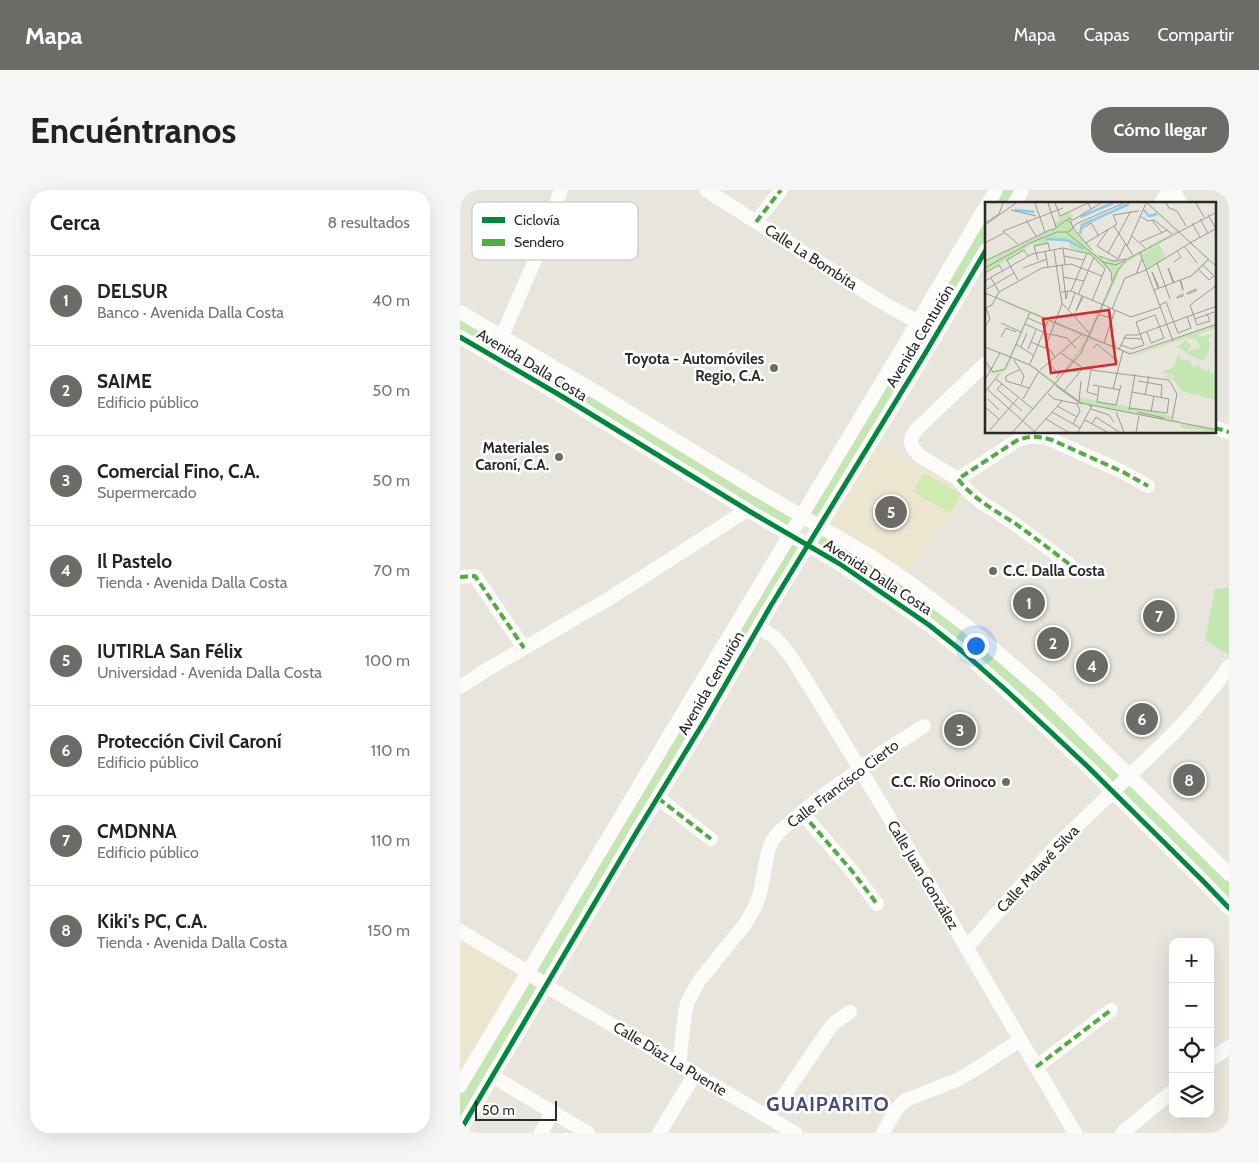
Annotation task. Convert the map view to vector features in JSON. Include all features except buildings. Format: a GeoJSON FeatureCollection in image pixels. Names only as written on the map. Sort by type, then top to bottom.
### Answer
{"type":"FeatureCollection","features":[{"type":"Feature","properties":{"kind":"street"},"geometry":{"type":"LineString","coordinates":[[557,202],[562,190]]}},
{"type":"Feature","properties":{"kind":"street","name":"Calle La Bombita"},"geometry":{"type":"LineString","coordinates":[[706,190],[883,303],[918,322]]}},
{"type":"Feature","properties":{"kind":"street"},"geometry":{"type":"LineString","coordinates":[[756,222],[781,190]]}},
{"type":"Feature","properties":{"kind":"street","name":"Avenida Centurión"},"geometry":{"type":"LineString","coordinates":[[989,202],[996,190]]}},
{"type":"Feature","properties":{"kind":"street"},"geometry":{"type":"LineString","coordinates":[[1015,202],[1022,190]]}},
{"type":"Feature","properties":{"kind":"street"},"geometry":{"type":"LineString","coordinates":[[1162,202],[1172,190],[1180,202]]}},
{"type":"Feature","properties":{"kind":"street","name":"Avenida Centurión"},"geometry":{"type":"LineString","coordinates":[[460,1086],[985,208]]}},
{"type":"Feature","properties":{"kind":"street","name":"Avenida Centurión"},"geometry":{"type":"LineString","coordinates":[[460,1131],[759,627],[985,252]]}},
{"type":"Feature","properties":{"kind":"street"},"geometry":{"type":"LineString","coordinates":[[502,336],[535,260]]}},
{"type":"Feature","properties":{"kind":"street","name":"Avenida Dalla Costa"},"geometry":{"type":"LineString","coordinates":[[460,312],[895,572],[967,626],[1046,694],[1229,874]]}},
{"type":"Feature","properties":{"kind":"street","name":"Avenida Dalla Costa"},"geometry":{"type":"LineString","coordinates":[[460,337],[746,510],[840,564],[910,611],[958,648],[1014,697],[1113,792],[1229,908]]}},
{"type":"Feature","properties":{"kind":"street"},"geometry":{"type":"LineString","coordinates":[[985,364],[917,429],[912,436],[912,447],[920,456],[958,479],[981,502],[1015,524],[1069,564]]}},
{"type":"Feature","properties":{"kind":"street"},"geometry":{"type":"LineString","coordinates":[[1216,428],[1229,432]]}},
{"type":"Feature","properties":{"kind":"street"},"geometry":{"type":"LineString","coordinates":[[958,479],[1016,441],[1032,436],[1052,440],[1123,472],[1148,486]]}},
{"type":"Feature","properties":{"kind":"street"},"geometry":{"type":"LineString","coordinates":[[460,688],[488,669],[608,600],[746,510]]}},
{"type":"Feature","properties":{"kind":"street"},"geometry":{"type":"LineString","coordinates":[[460,577],[475,576],[524,648]]}},
{"type":"Feature","properties":{"kind":"street","name":"Calle Juan González"},"geometry":{"type":"LineString","coordinates":[[759,627],[777,641],[791,657],[820,702],[1075,1133]]}},
{"type":"Feature","properties":{"kind":"street","name":"Calle Malavé Silva"},"geometry":{"type":"LineString","coordinates":[[966,948],[1057,844],[1130,776],[1194,712],[1218,683],[1229,666]]}},
{"type":"Feature","properties":{"kind":"street","name":"Calle Francisco Cierto"},"geometry":{"type":"LineString","coordinates":[[679,1065],[685,1012],[692,991],[745,924],[755,907],[760,894],[768,850],[772,840],[802,813],[859,769],[924,726]]}},
{"type":"Feature","properties":{"kind":"street"},"geometry":{"type":"LineString","coordinates":[[658,798],[711,839]]}},
{"type":"Feature","properties":{"kind":"street"},"geometry":{"type":"LineString","coordinates":[[802,813],[852,871],[877,904]]}},
{"type":"Feature","properties":{"kind":"street","name":"Calle Díaz La Puente"},"geometry":{"type":"LineString","coordinates":[[460,931],[528,972],[546,986],[794,1133]]}},
{"type":"Feature","properties":{"kind":"street"},"geometry":{"type":"LineString","coordinates":[[1036,1067],[1111,1010]]}},
{"type":"Feature","properties":{"kind":"street"},"geometry":{"type":"LineString","coordinates":[[765,1115],[781,1099],[834,1023],[850,1012]]}},
{"type":"Feature","properties":{"kind":"street"},"geometry":{"type":"LineString","coordinates":[[883,1133],[897,1109],[906,1100],[957,1080],[1020,1040]]}},
{"type":"Feature","properties":{"kind":"street"},"geometry":{"type":"LineString","coordinates":[[1214,1057],[1229,1047]]}},
{"type":"Feature","properties":{"kind":"street"},"geometry":{"type":"LineString","coordinates":[[659,1133],[695,1074]]}},
{"type":"Feature","properties":{"kind":"street"},"geometry":{"type":"LineString","coordinates":[[492,1076],[588,1133]]}},
{"type":"Feature","properties":{"kind":"street"},"geometry":{"type":"LineString","coordinates":[[1122,1133],[1169,1094]]}},
{"type":"Feature","properties":{"kind":"street"},"geometry":{"type":"LineString","coordinates":[[541,1133],[553,1112]]}},
{"type":"Feature","properties":{"kind":"shaded area"},"geometry":{"type":"Polygon","coordinates":[[[873,440],[966,495],[904,576],[821,526],[873,440]]]}},
{"type":"Feature","properties":{"kind":"shaded area"},"geometry":{"type":"Polygon","coordinates":[[[460,931],[528,972],[460,1086],[460,931]]]}},
{"type":"Feature","properties":{"kind":"green space"},"geometry":{"type":"Polygon","coordinates":[[[996,190],[1022,190],[1015,202],[989,202],[996,190]]]}},
{"type":"Feature","properties":{"kind":"green space"},"geometry":{"type":"Polygon","coordinates":[[[985,208],[985,252],[820,527],[945,608],[1229,874],[1229,908],[963,652],[808,546],[460,1131],[460,1086],[790,535],[808,545],[819,527],[801,516],[985,208]]]}},
{"type":"Feature","properties":{"kind":"green space"},"geometry":{"type":"Polygon","coordinates":[[[460,312],[801,516],[790,535],[460,337],[460,312]]]}},
{"type":"Feature","properties":{"kind":"green space"},"geometry":{"type":"Polygon","coordinates":[[[924,473],[961,494],[950,513],[913,492],[924,473]]]}},
{"type":"Feature","properties":{"kind":"green space"},"geometry":{"type":"Polygon","coordinates":[[[1229,587],[1229,655],[1205,640],[1215,589],[1229,587]]]}},
{"type":"Feature","properties":{"kind":"marked path"},"geometry":{"type":"LineString","coordinates":[[756,222],[781,190]]}},
{"type":"Feature","properties":{"kind":"marked path"},"geometry":{"type":"LineString","coordinates":[[1216,428],[1229,432]]}},
{"type":"Feature","properties":{"kind":"marked path"},"geometry":{"type":"LineString","coordinates":[[1069,564],[1016,524],[978,499],[958,479],[1016,441],[1034,437],[1052,440],[1123,472],[1148,486]]}},
{"type":"Feature","properties":{"kind":"marked path"},"geometry":{"type":"LineString","coordinates":[[460,577],[475,576],[524,648]]}},
{"type":"Feature","properties":{"kind":"marked path"},"geometry":{"type":"LineString","coordinates":[[658,798],[711,839]]}},
{"type":"Feature","properties":{"kind":"marked path"},"geometry":{"type":"LineString","coordinates":[[802,813],[852,871],[877,904]]}},
{"type":"Feature","properties":{"kind":"marked path"},"geometry":{"type":"LineString","coordinates":[[1036,1067],[1111,1010]]}},
{"type":"Feature","properties":{"kind":"cycle path"},"geometry":{"type":"LineString","coordinates":[[460,1131],[705,720],[770,607],[985,252]]}},
{"type":"Feature","properties":{"kind":"cycle path"},"geometry":{"type":"LineString","coordinates":[[460,337],[840,564],[929,625],[1008,692],[1086,765],[1229,908]]}},
{"type":"Feature","properties":{"kind":"place","name":"Toyota - Automóviles Regio, C.A."},"geometry":{"type":"Point","coordinates":[774,368]}},
{"type":"Feature","properties":{"kind":"place","name":"Materiales Caroní, C.A."},"geometry":{"type":"Point","coordinates":[559,457]}},
{"type":"Feature","properties":{"kind":"place","name":"IUTIRLA San Félix"},"geometry":{"type":"Point","coordinates":[891,512]}},
{"type":"Feature","properties":{"kind":"place","name":"C.C. Dalla Costa"},"geometry":{"type":"Point","coordinates":[993,571]}},
{"type":"Feature","properties":{"kind":"place","name":"DELSUR"},"geometry":{"type":"Point","coordinates":[1029,603]}},
{"type":"Feature","properties":{"kind":"place","name":"CMDNNA"},"geometry":{"type":"Point","coordinates":[1159,616]}},
{"type":"Feature","properties":{"kind":"place","name":"SAIME"},"geometry":{"type":"Point","coordinates":[1053,643]}},
{"type":"Feature","properties":{"kind":"place","name":"Il Pastelo"},"geometry":{"type":"Point","coordinates":[1092,666]}},
{"type":"Feature","properties":{"kind":"place","name":"Protección Civil Caroní"},"geometry":{"type":"Point","coordinates":[1142,719]}},
{"type":"Feature","properties":{"kind":"place","name":"Comercial Fino, C.A."},"geometry":{"type":"Point","coordinates":[960,730]}},
{"type":"Feature","properties":{"kind":"place","name":"Kiki's PC, C.A."},"geometry":{"type":"Point","coordinates":[1189,780]}},
{"type":"Feature","properties":{"kind":"place","name":"C.C. Río Orinoco"},"geometry":{"type":"Point","coordinates":[1006,782]}},
{"type":"Feature","properties":{"kind":"district","name":"GUAIPARITO"},"geometry":{"type":"Point","coordinates":[828,1104]}}]}
